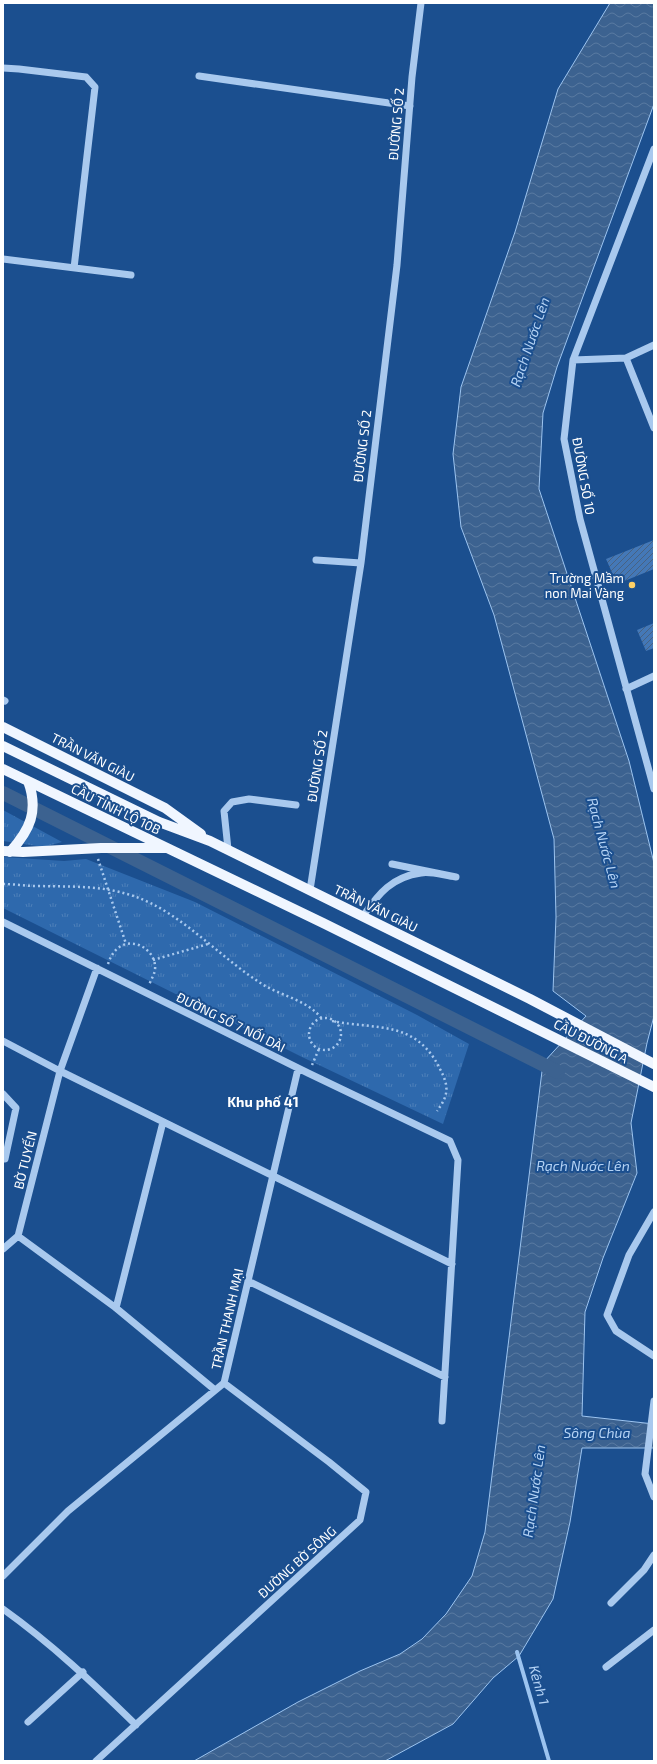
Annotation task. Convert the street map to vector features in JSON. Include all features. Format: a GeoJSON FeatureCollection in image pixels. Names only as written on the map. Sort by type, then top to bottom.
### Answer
{"type":"FeatureCollection","features":[{"type":"Feature","properties":{"kind":"main road","name":"TRẦN VĂN GIÀU"},"geometry":{"type":"LineString","coordinates":[[3,727],[165,808],[210,841]]}},
{"type":"Feature","properties":{"kind":"main road","name":"CẦU TỈNH LỘ 10B"},"geometry":{"type":"LineString","coordinates":[[3,746],[159,822],[186,832]]}},
{"type":"Feature","properties":{"kind":"main road","name":"CẦU TỈNH LỘ 10B"},"geometry":{"type":"LineString","coordinates":[[3,769],[218,871],[522,1020]]}},
{"type":"Feature","properties":{"kind":"main road"},"geometry":{"type":"LineString","coordinates":[[6,851],[17,844],[32,818],[34,804],[28,781]]}},
{"type":"Feature","properties":{"kind":"main road","name":"TRẦN VĂN GIÀU"},"geometry":{"type":"LineString","coordinates":[[186,832],[228,849],[530,999]]}},
{"type":"Feature","properties":{"kind":"main road"},"geometry":{"type":"LineString","coordinates":[[6,851],[23,852],[167,848]]}},
{"type":"Feature","properties":{"kind":"main road","name":"CẦU ĐƯỜNG A"},"geometry":{"type":"LineString","coordinates":[[530,999],[654,1064]]}},
{"type":"Feature","properties":{"kind":"main road","name":"CẦU ĐƯỜNG A"},"geometry":{"type":"LineString","coordinates":[[522,1020],[651,1086]]}},
{"type":"Feature","properties":{"kind":"street","name":"ĐƯỜNG SỐ 2"},"geometry":{"type":"LineString","coordinates":[[310,890],[360,563],[397,265],[410,106],[421,3]]}},
{"type":"Feature","properties":{"kind":"street"},"geometry":{"type":"LineString","coordinates":[[3,68],[86,77],[95,87],[74,268]]}},
{"type":"Feature","properties":{"kind":"street"},"geometry":{"type":"LineString","coordinates":[[199,76],[410,106]]}},
{"type":"Feature","properties":{"kind":"street","name":"ĐƯỜNG SỐ 10"},"geometry":{"type":"LineString","coordinates":[[654,149],[573,360],[564,439],[580,519],[654,789]]}},
{"type":"Feature","properties":{"kind":"street"},"geometry":{"type":"LineString","coordinates":[[3,259],[131,275]]}},
{"type":"Feature","properties":{"kind":"street"},"geometry":{"type":"LineString","coordinates":[[573,360],[626,358],[654,344]]}},
{"type":"Feature","properties":{"kind":"street"},"geometry":{"type":"LineString","coordinates":[[626,358],[654,428]]}},
{"type":"Feature","properties":{"kind":"street"},"geometry":{"type":"LineString","coordinates":[[316,560],[360,563]]}},
{"type":"Feature","properties":{"kind":"street"},"geometry":{"type":"LineString","coordinates":[[626,689],[654,676]]}},
{"type":"Feature","properties":{"kind":"street"},"geometry":{"type":"LineString","coordinates":[[228,849],[225,833],[224,811],[232,802],[249,799],[296,806]]}},
{"type":"Feature","properties":{"kind":"street"},"geometry":{"type":"LineString","coordinates":[[363,916],[379,893],[396,880],[422,872],[456,877],[392,864]]}},
{"type":"Feature","properties":{"kind":"street","name":"ĐƯỜNG SỐ 7 NỐI DÀI"},"geometry":{"type":"LineString","coordinates":[[3,922],[298,1069],[450,1141],[458,1160],[452,1264]]}},
{"type":"Feature","properties":{"kind":"street","name":"BỜ TUYẾN"},"geometry":{"type":"LineString","coordinates":[[18,1236],[60,1072],[101,970]]}},
{"type":"Feature","properties":{"kind":"street"},"geometry":{"type":"LineString","coordinates":[[3,1041],[60,1072],[452,1264],[442,1421]]}},
{"type":"Feature","properties":{"kind":"street","name":"TRẦN THANH MẠI"},"geometry":{"type":"LineString","coordinates":[[3,1576],[68,1511],[224,1383],[298,1069]]}},
{"type":"Feature","properties":{"kind":"street"},"geometry":{"type":"LineString","coordinates":[[3,1094],[16,1108],[5,1158],[3,1159]]}},
{"type":"Feature","properties":{"kind":"street"},"geometry":{"type":"LineString","coordinates":[[116,1308],[163,1122]]}},
{"type":"Feature","properties":{"kind":"street"},"geometry":{"type":"LineString","coordinates":[[654,1212],[629,1255],[607,1315],[616,1331],[654,1356]]}},
{"type":"Feature","properties":{"kind":"street"},"geometry":{"type":"LineString","coordinates":[[3,1249],[18,1236],[116,1308],[215,1390]]}},
{"type":"Feature","properties":{"kind":"street"},"geometry":{"type":"LineString","coordinates":[[248,1281],[445,1377]]}},
{"type":"Feature","properties":{"kind":"street","name":"ĐƯỜNG BỜ SÔNG"},"geometry":{"type":"LineString","coordinates":[[96,1761],[360,1520],[366,1492],[329,1462],[224,1383]]}},
{"type":"Feature","properties":{"kind":"street"},"geometry":{"type":"LineString","coordinates":[[653,1402],[645,1474],[654,1497]]}},
{"type":"Feature","properties":{"kind":"street"},"geometry":{"type":"LineString","coordinates":[[611,1603],[644,1570],[654,1555]]}},
{"type":"Feature","properties":{"kind":"street"},"geometry":{"type":"LineString","coordinates":[[3,1609],[38,1634],[82,1672],[136,1725]]}},
{"type":"Feature","properties":{"kind":"street"},"geometry":{"type":"LineString","coordinates":[[606,1667],[654,1630]]}},
{"type":"Feature","properties":{"kind":"street"},"geometry":{"type":"LineString","coordinates":[[28,1722],[82,1672]]}},
{"type":"Feature","properties":{"kind":"path"},"geometry":{"type":"LineString","coordinates":[[94,849],[126,944]]}},
{"type":"Feature","properties":{"kind":"path"},"geometry":{"type":"LineString","coordinates":[[3,884],[95,887],[134,896],[166,912],[263,984],[308,1006],[317,1012],[322,1019]]}},
{"type":"Feature","properties":{"kind":"path"},"geometry":{"type":"LineString","coordinates":[[101,970],[113,953],[126,944],[142,946],[147,950],[153,960],[154,970],[145,992]]}},
{"type":"Feature","properties":{"kind":"path"},"geometry":{"type":"LineString","coordinates":[[153,960],[208,944]]}},
{"type":"Feature","properties":{"kind":"path"},"geometry":{"type":"LineString","coordinates":[[332,1021],[336,1024],[340,1033],[338,1042],[331,1049],[319,1049],[312,1044],[309,1034],[312,1024],[322,1019],[403,1031],[428,1047],[445,1078],[447,1093],[445,1101],[438,1111]]}},
{"type":"Feature","properties":{"kind":"path"},"geometry":{"type":"LineString","coordinates":[[308,1073],[319,1049]]}},
{"type":"Feature","properties":{"kind":"green space"},"geometry":{"type":"Polygon","coordinates":[[[3,810],[62,842],[44,847],[3,841],[3,810]]]}},
{"type":"Feature","properties":{"kind":"green space"},"geometry":{"type":"Polygon","coordinates":[[[3,857],[64,861],[86,859],[195,902],[417,1015],[469,1044],[443,1124],[302,1057],[3,908],[3,857]]]}},
{"type":"Feature","properties":{"kind":"water","name":"Rạch Nước Lên"},"geometry":{"type":"Polygon","coordinates":[[[610,3],[654,3],[654,104],[557,367],[543,413],[539,489],[629,761],[654,863],[654,1016],[631,1123],[637,1173],[603,1258],[585,1312],[582,1416],[654,1424],[654,1448],[582,1448],[570,1522],[553,1599],[519,1656],[493,1678],[453,1724],[385,1761],[194,1761],[298,1702],[360,1671],[400,1654],[422,1639],[446,1614],[472,1576],[485,1532],[543,1063],[586,1016],[553,991],[556,917],[554,839],[494,615],[461,527],[453,454],[461,387],[515,232],[558,89],[610,3]]]}},
{"type":"Feature","properties":{"kind":"building"},"geometry":{"type":"Polygon","coordinates":[[[654,540],[654,569],[617,584],[606,559],[654,540]]]}},
{"type":"Feature","properties":{"kind":"building"},"geometry":{"type":"Polygon","coordinates":[[[654,623],[654,648],[646,651],[637,630],[654,623]]]}},
{"type":"Feature","properties":{"kind":"waterway"},"geometry":{"type":"LineString","coordinates":[[3,793],[558,1072]]}},
{"type":"Feature","properties":{"kind":"waterway","name":"Kênh 1"},"geometry":{"type":"LineString","coordinates":[[517,1652],[549,1761]]}},
{"type":"Feature","properties":{"kind":"place","name":"Trường Mầm non Mai Vàng"},"geometry":{"type":"Point","coordinates":[632,585]}},
{"type":"Feature","properties":{"kind":"district","name":"Khu phố 41"},"geometry":{"type":"Point","coordinates":[263,1102]}},
{"type":"Feature","properties":{"kind":"water label","name":"Sông Chùa"},"geometry":{"type":"Point","coordinates":[597,1433]}}]}
